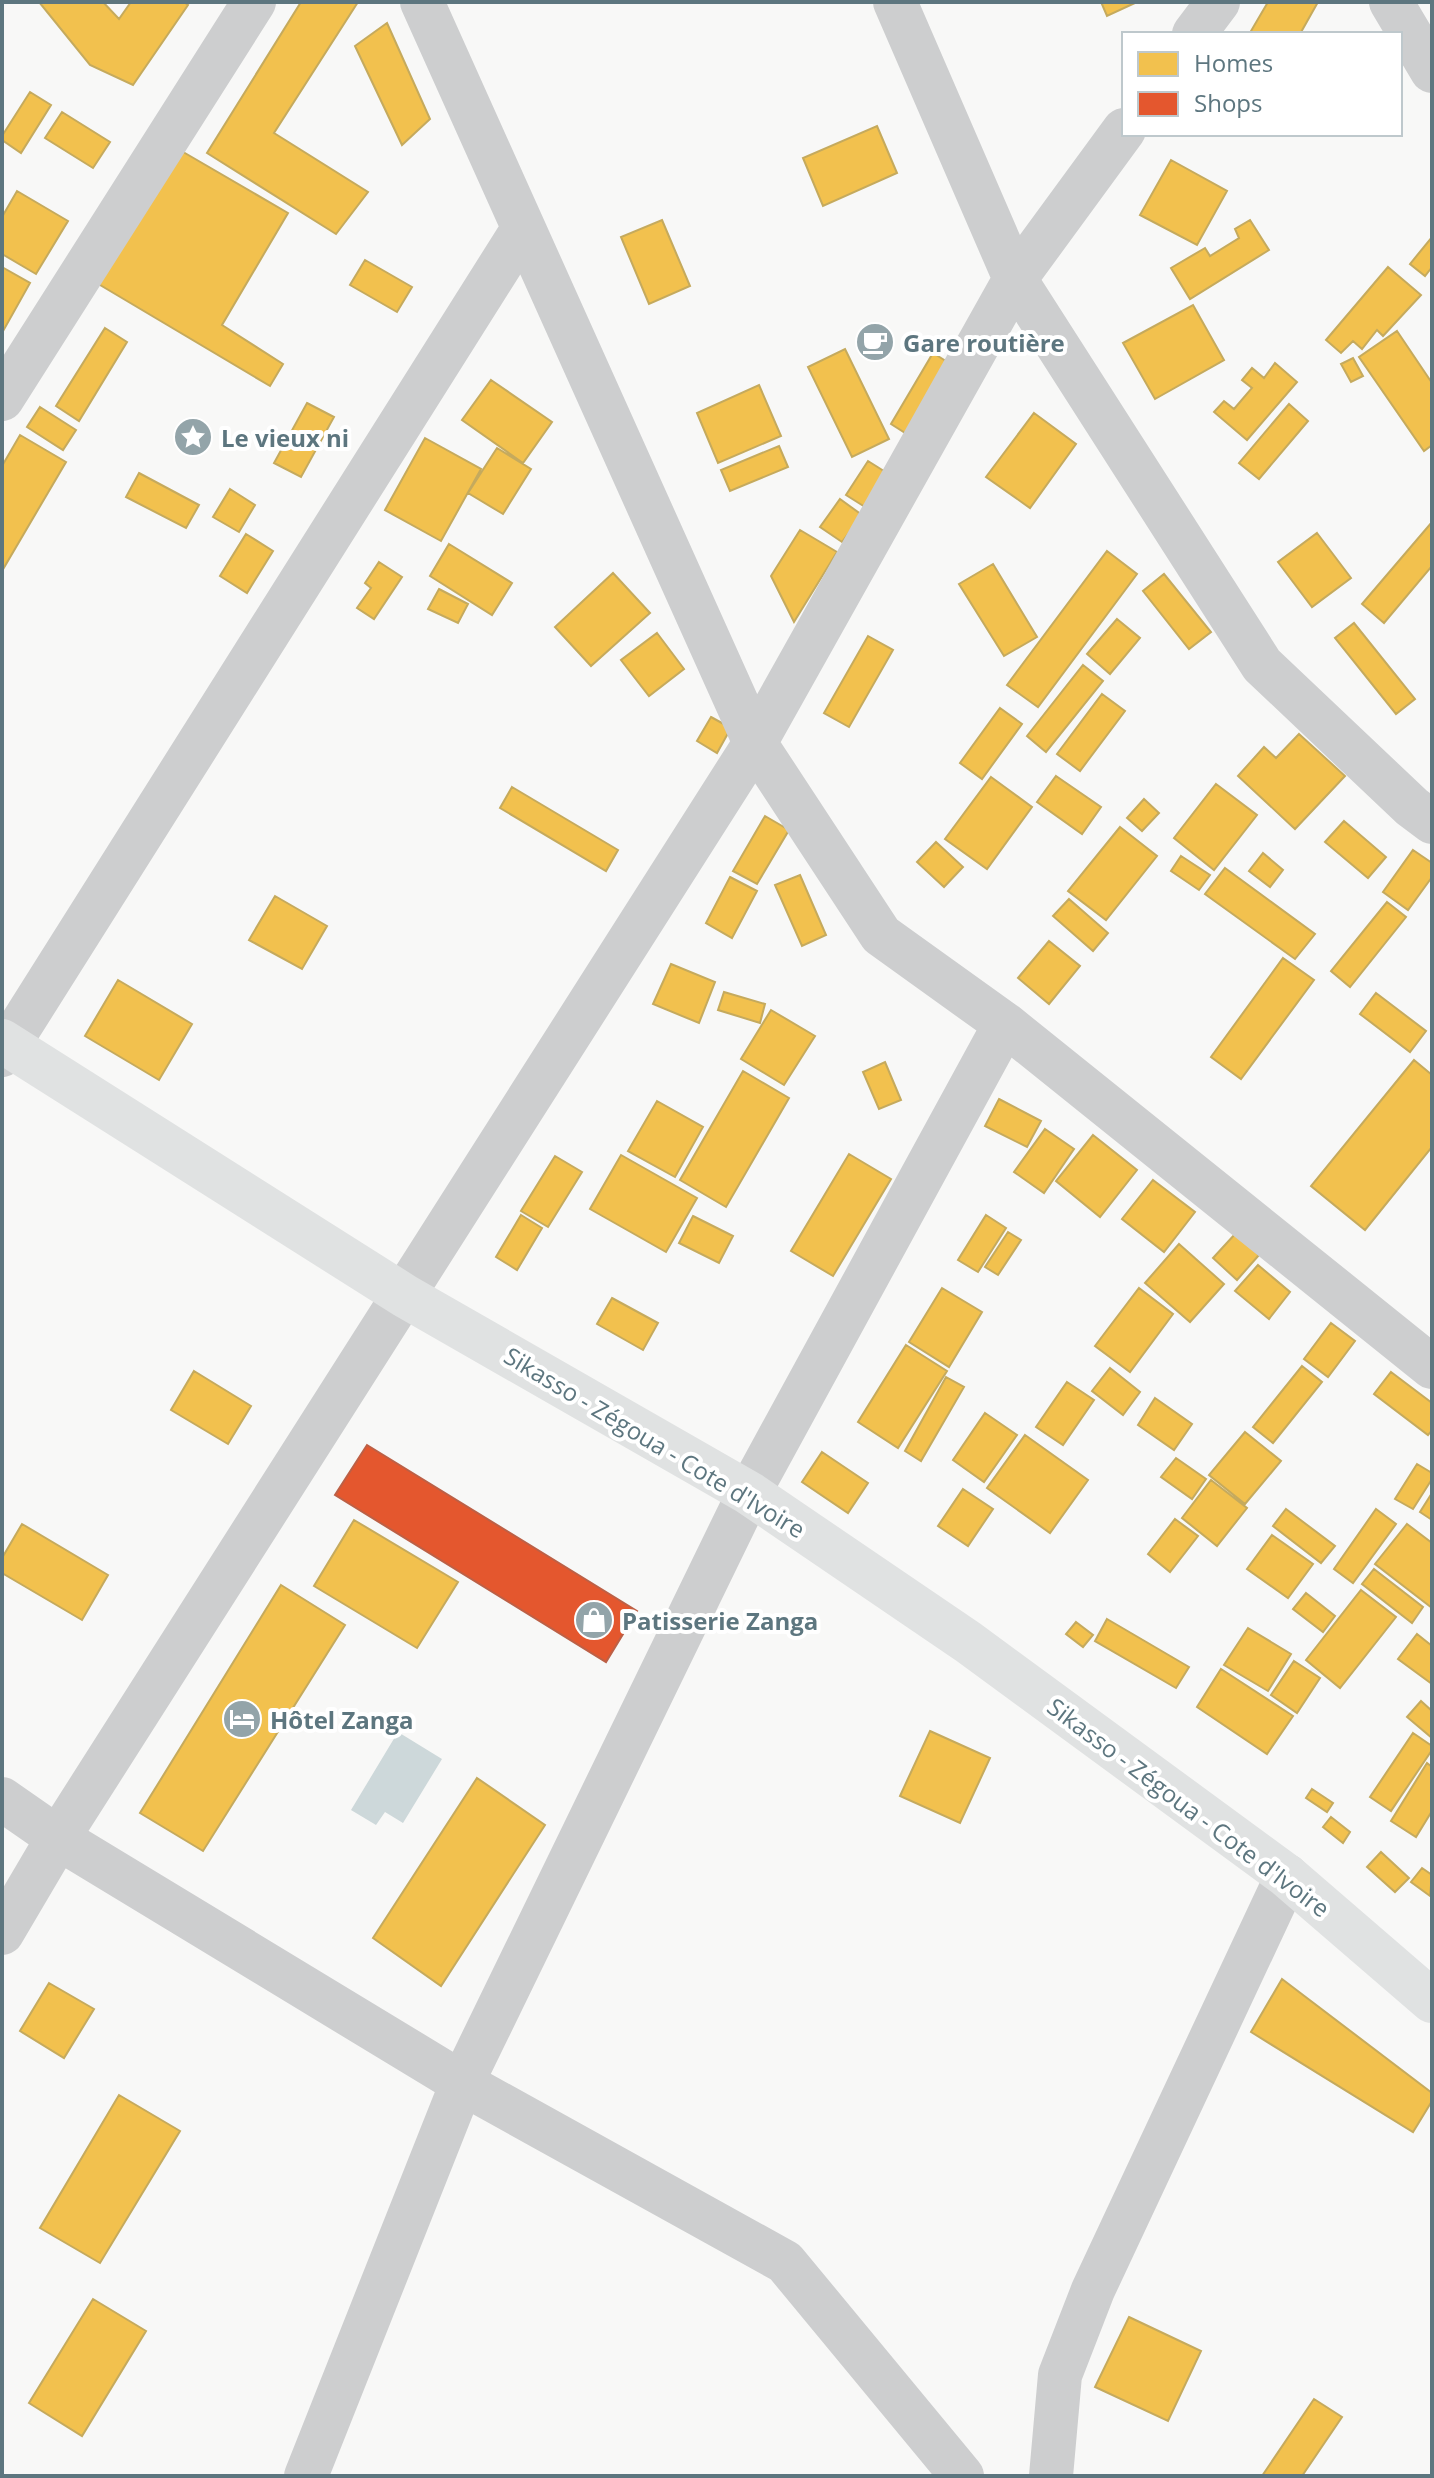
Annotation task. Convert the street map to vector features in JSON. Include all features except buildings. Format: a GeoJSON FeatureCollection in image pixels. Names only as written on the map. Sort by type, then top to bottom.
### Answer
{"type":"FeatureCollection","features":[{"type":"Feature","properties":{"kind":"highway","name":"Sikasso - Zégoua - Cote d'Ivoire"},"geometry":{"type":"LineString","coordinates":[[4,1047],[405,1296],[749,1493],[968,1642],[1287,1876],[1432,2001]]}},
{"type":"Feature","properties":{"kind":"street"},"geometry":{"type":"LineString","coordinates":[[2,399],[254,2]]}},
{"type":"Feature","properties":{"kind":"street"},"geometry":{"type":"LineString","coordinates":[[422,2],[755,743],[881,935],[1005,1024],[1432,1367]]}},
{"type":"Feature","properties":{"kind":"street"},"geometry":{"type":"LineString","coordinates":[[895,2],[1015,279],[1262,665],[1412,807],[1432,822]]}},
{"type":"Feature","properties":{"kind":"street"},"geometry":{"type":"LineString","coordinates":[[1196,32],[1218,2]]}},
{"type":"Feature","properties":{"kind":"street"},"geometry":{"type":"LineString","coordinates":[[1391,2],[1432,71]]}},
{"type":"Feature","properties":{"kind":"street"},"geometry":{"type":"LineString","coordinates":[[2,1933],[58,1838],[755,743],[1015,279],[1122,133]]}},
{"type":"Feature","properties":{"kind":"street"},"geometry":{"type":"LineString","coordinates":[[4,1047],[523,229]]}},
{"type":"Feature","properties":{"kind":"street"},"geometry":{"type":"LineString","coordinates":[[306,2476],[462,2083],[749,1493],[1005,1024]]}},
{"type":"Feature","properties":{"kind":"street"},"geometry":{"type":"LineString","coordinates":[[2,1799],[58,1838],[462,2083],[785,2262],[962,2476]]}},
{"type":"Feature","properties":{"kind":"street"},"geometry":{"type":"LineString","coordinates":[[1051,2476],[1060,2375],[1093,2290],[1287,1876]]}},
{"type":"Feature","properties":{"kind":"shaded area"},"geometry":{"type":"Polygon","coordinates":[[[398,1732],[442,1759],[403,1823],[385,1812],[376,1825],[351,1810],[398,1732]]]}},
{"type":"Feature","properties":{"kind":"place","name":"Gare routière"},"geometry":{"type":"Point","coordinates":[875,342]}},
{"type":"Feature","properties":{"kind":"place","name":"Le vieux ni"},"geometry":{"type":"Point","coordinates":[193,437]}},
{"type":"Feature","properties":{"kind":"place","name":"Patisserie Zanga"},"geometry":{"type":"Point","coordinates":[594,1620]}},
{"type":"Feature","properties":{"kind":"place","name":"Hôtel Zanga"},"geometry":{"type":"Point","coordinates":[242,1719]}}]}
